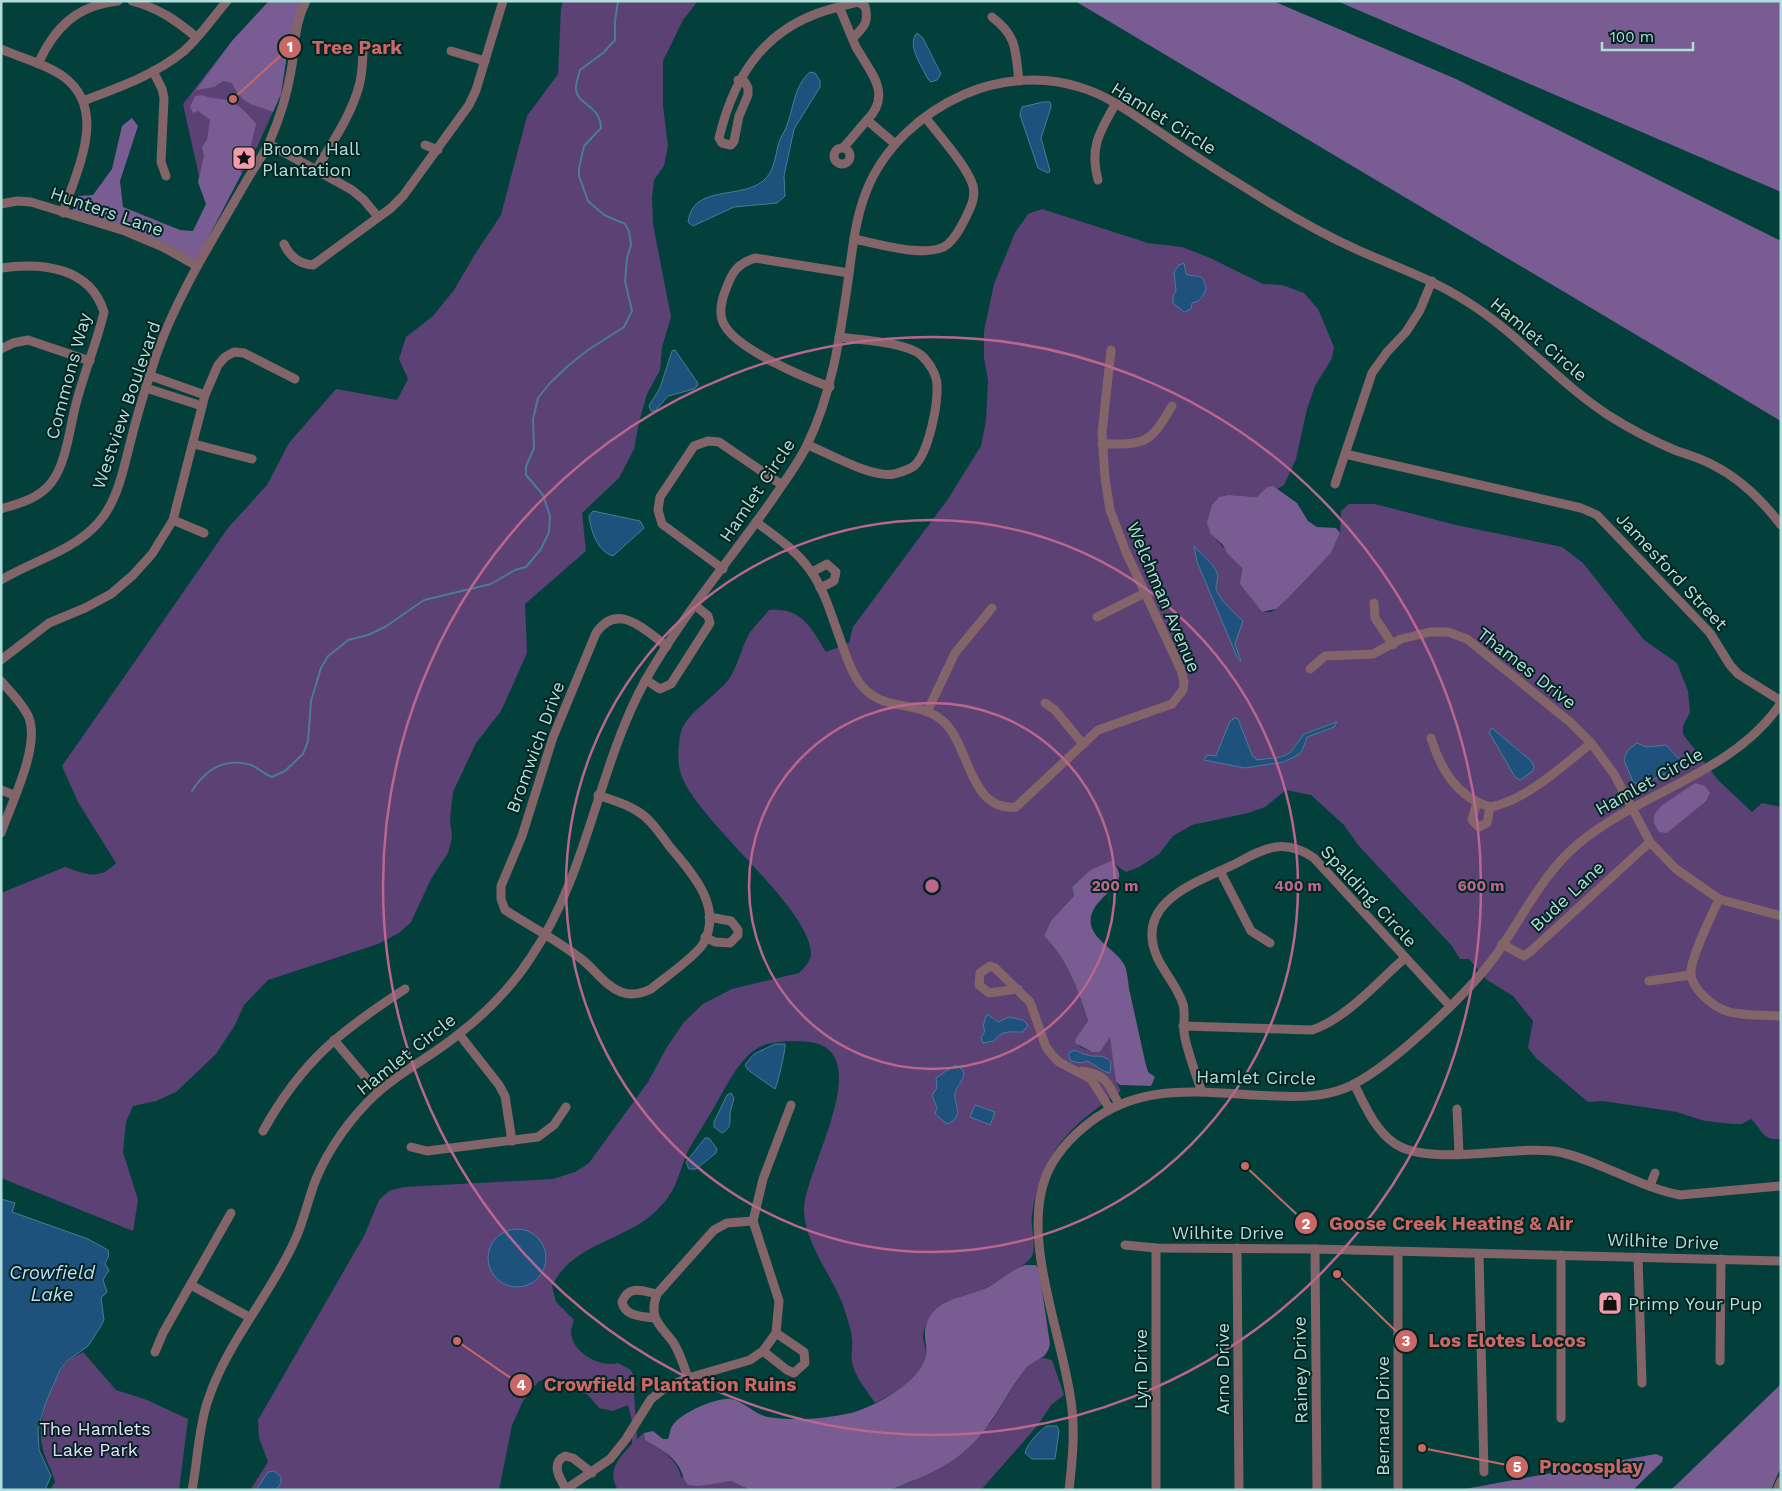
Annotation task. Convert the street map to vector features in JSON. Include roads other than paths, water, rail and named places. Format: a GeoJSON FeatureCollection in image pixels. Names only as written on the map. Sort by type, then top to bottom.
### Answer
{"type":"FeatureCollection","features":[{"type":"Feature","properties":{"kind":"street"},"geometry":{"type":"LineString","coordinates":[[38,64],[46,46],[57,29],[86,4],[118,1]]}},
{"type":"Feature","properties":{"kind":"street"},"geometry":{"type":"LineString","coordinates":[[132,1],[160,10],[176,20],[196,37]]}},
{"type":"Feature","properties":{"kind":"street"},"geometry":{"type":"LineString","coordinates":[[83,101],[154,71],[180,54],[227,1]]}},
{"type":"Feature","properties":{"kind":"street","name":"Westview Boulevard"},"geometry":{"type":"LineString","coordinates":[[1,580],[22,568],[61,552],[84,537],[99,522],[107,509],[121,479],[158,352],[197,266],[268,144],[285,101],[292,69],[294,33],[306,1]]}},
{"type":"Feature","properties":{"kind":"street"},"geometry":{"type":"LineString","coordinates":[[284,244],[289,254],[298,262],[314,264],[378,217],[403,196],[469,105],[485,61],[503,1]]}},
{"type":"Feature","properties":{"kind":"street"},"geometry":{"type":"LineString","coordinates":[[738,80],[745,82],[748,88],[739,116],[734,142],[731,145],[722,143],[719,138],[726,110],[738,80],[758,53],[782,30],[815,12],[858,2],[865,6],[868,19],[866,26],[853,38]]}},
{"type":"Feature","properties":{"kind":"street"},"geometry":{"type":"LineString","coordinates":[[838,7],[878,84],[879,97],[876,111],[844,146]]}},
{"type":"Feature","properties":{"kind":"street"},"geometry":{"type":"LineString","coordinates":[[992,17],[1008,28],[1014,42],[1019,80]]}},
{"type":"Feature","properties":{"kind":"street"},"geometry":{"type":"LineString","coordinates":[[316,170],[351,106],[359,87],[363,43]]}},
{"type":"Feature","properties":{"kind":"street"},"geometry":{"type":"LineString","coordinates":[[1,49],[38,64],[65,78],[83,101],[88,133],[63,213]]}},
{"type":"Feature","properties":{"kind":"street"},"geometry":{"type":"LineString","coordinates":[[451,51],[485,61]]}},
{"type":"Feature","properties":{"kind":"street"},"geometry":{"type":"LineString","coordinates":[[154,71],[164,98],[161,162],[166,176]]}},
{"type":"Feature","properties":{"kind":"street","name":"Hamlet Circle"},"geometry":{"type":"LineString","coordinates":[[192,1490],[207,1402],[249,1317],[295,1240],[314,1184],[326,1157],[358,1114],[378,1092],[459,1034],[508,987],[531,959],[563,901],[581,854],[598,795],[617,742],[646,680],[667,646],[782,485],[808,445],[830,387],[840,337],[854,239],[863,197],[874,172],[894,143],[925,117],[967,93],[1001,82],[1019,80],[1041,80],[1080,87],[1116,103],[1278,208],[1361,251],[1432,281],[1469,302],[1509,332],[1568,386],[1603,412],[1644,437],[1713,464],[1742,482],[1761,499],[1781,525]]}},
{"type":"Feature","properties":{"kind":"street"},"geometry":{"type":"LineString","coordinates":[[1098,180],[1093,161],[1095,146],[1103,126],[1116,103]]}},
{"type":"Feature","properties":{"kind":"street"},"geometry":{"type":"LineString","coordinates":[[726,110],[739,116]]}},
{"type":"Feature","properties":{"kind":"street"},"geometry":{"type":"LineString","coordinates":[[854,239],[914,250],[934,251],[948,244],[963,223],[975,199],[973,186],[968,174],[925,117]]}},
{"type":"Feature","properties":{"kind":"street"},"geometry":{"type":"LineString","coordinates":[[867,120],[894,143]]}},
{"type":"Feature","properties":{"kind":"street"},"geometry":{"type":"LineString","coordinates":[[268,144],[352,190],[378,217]]}},
{"type":"Feature","properties":{"kind":"street"},"geometry":{"type":"LineString","coordinates":[[425,144],[438,150]]}},
{"type":"Feature","properties":{"kind":"street","name":"Hunters Lane"},"geometry":{"type":"LineString","coordinates":[[1,204],[17,201],[31,202],[125,231],[163,247],[197,266]]}},
{"type":"Feature","properties":{"kind":"street"},"geometry":{"type":"LineString","coordinates":[[830,387],[775,364],[731,334],[724,325],[721,314],[723,300],[733,271],[744,262],[755,258],[849,273]]}},
{"type":"Feature","properties":{"kind":"street","name":"Commons Way"},"geometry":{"type":"LineString","coordinates":[[1,268],[22,265],[50,268],[82,278],[93,288],[100,299],[104,312],[77,399],[63,456],[52,482],[41,493],[30,500],[1,509]]}},
{"type":"Feature","properties":{"kind":"street"},"geometry":{"type":"LineString","coordinates":[[1335,484],[1372,373],[1387,352],[1406,332],[1420,310],[1432,281]]}},
{"type":"Feature","properties":{"kind":"street"},"geometry":{"type":"LineString","coordinates":[[808,445],[876,473],[892,474],[905,471],[915,465],[923,453],[929,434],[936,404],[938,383],[932,368],[921,356],[909,349],[840,337]]}},
{"type":"Feature","properties":{"kind":"street"},"geometry":{"type":"LineString","coordinates":[[1,349],[12,343],[28,340],[90,361]]}},
{"type":"Feature","properties":{"kind":"street","name":"Welchman Avenue"},"geometry":{"type":"LineString","coordinates":[[756,522],[781,540],[812,572],[860,683],[876,698],[885,703],[913,706],[946,724],[983,794],[998,807],[1016,807],[1098,730],[1172,704],[1184,690],[1181,670],[1145,593],[1110,510],[1104,478],[1102,444],[1111,350]]}},
{"type":"Feature","properties":{"kind":"street"},"geometry":{"type":"LineString","coordinates":[[1,660],[49,623],[85,608],[111,594],[152,554],[173,520],[205,395],[218,366],[225,356],[234,352],[244,353],[295,379]]}},
{"type":"Feature","properties":{"kind":"street"},"geometry":{"type":"LineString","coordinates":[[151,376],[205,395]]}},
{"type":"Feature","properties":{"kind":"street"},"geometry":{"type":"LineString","coordinates":[[146,388],[202,406]]}},
{"type":"Feature","properties":{"kind":"street"},"geometry":{"type":"LineString","coordinates":[[1102,444],[1144,441],[1153,436],[1172,406]]}},
{"type":"Feature","properties":{"kind":"street"},"geometry":{"type":"LineString","coordinates":[[723,569],[662,524],[658,510],[660,497],[694,446],[708,441],[719,442],[782,485]]}},
{"type":"Feature","properties":{"kind":"street"},"geometry":{"type":"LineString","coordinates":[[194,444],[252,458]]}},
{"type":"Feature","properties":{"kind":"street","name":"Jamesford Street"},"geometry":{"type":"LineString","coordinates":[[1345,454],[1581,508],[1597,515],[1710,633],[1730,665],[1738,674],[1781,702]]}},
{"type":"Feature","properties":{"kind":"street"},"geometry":{"type":"LineString","coordinates":[[173,520],[204,533]]}},
{"type":"Feature","properties":{"kind":"street"},"geometry":{"type":"LineString","coordinates":[[812,572],[827,564],[836,572],[834,581],[820,588]]}},
{"type":"Feature","properties":{"kind":"street"},"geometry":{"type":"LineString","coordinates":[[1097,617],[1145,593]]}},
{"type":"Feature","properties":{"kind":"street"},"geometry":{"type":"LineString","coordinates":[[1374,603],[1375,618],[1393,645]]}},
{"type":"Feature","properties":{"kind":"street"},"geometry":{"type":"LineString","coordinates":[[646,680],[660,689],[671,684],[710,623],[708,616],[696,606]]}},
{"type":"Feature","properties":{"kind":"street"},"geometry":{"type":"LineString","coordinates":[[927,712],[955,653],[992,608]]}},
{"type":"Feature","properties":{"kind":"street","name":"Bromwich Drive"},"geometry":{"type":"LineString","coordinates":[[667,646],[628,619],[614,618],[603,623],[596,633],[553,737],[522,836],[501,886],[500,899],[506,910],[581,958],[612,987],[621,992],[633,994],[651,989],[702,944],[705,937]]}},
{"type":"Feature","properties":{"kind":"street","name":"Thames Drive"},"geometry":{"type":"LineString","coordinates":[[1310,669],[1325,656],[1373,654],[1393,645],[1401,639],[1430,632],[1448,632],[1466,639],[1563,716],[1591,743],[1614,774],[1630,808],[1650,842],[1676,869],[1719,899],[1781,916]]}},
{"type":"Feature","properties":{"kind":"street"},"geometry":{"type":"LineString","coordinates":[[1,681],[28,716],[32,728],[24,774],[14,795],[1,833]]}},
{"type":"Feature","properties":{"kind":"street","name":"Hamlet Circle"},"geometry":{"type":"LineString","coordinates":[[1069,1490],[1074,1444],[1072,1407],[1039,1247],[1039,1213],[1045,1178],[1057,1155],[1074,1135],[1119,1104],[1156,1093],[1202,1092],[1287,1096],[1323,1095],[1354,1084],[1379,1068],[1468,989],[1558,864],[1576,846],[1630,808],[1704,770],[1746,743],[1781,702]]}},
{"type":"Feature","properties":{"kind":"street"},"geometry":{"type":"LineString","coordinates":[[1045,703],[1055,710],[1083,744]]}},
{"type":"Feature","properties":{"kind":"street"},"geometry":{"type":"LineString","coordinates":[[1431,738],[1437,758],[1457,786],[1468,798],[1490,807],[1513,799],[1540,782],[1591,743]]}},
{"type":"Feature","properties":{"kind":"street"},"geometry":{"type":"LineString","coordinates":[[1,790],[14,795]]}},
{"type":"Feature","properties":{"kind":"street"},"geometry":{"type":"LineString","coordinates":[[598,795],[638,811],[651,822],[697,880],[705,894],[709,917],[705,937],[715,942],[730,943],[738,935],[738,930],[731,921],[709,917]]}},
{"type":"Feature","properties":{"kind":"street"},"geometry":{"type":"LineString","coordinates":[[1477,802],[1472,820],[1479,827],[1486,822],[1490,807]]}},
{"type":"Feature","properties":{"kind":"street","name":"Bude Lane"},"geometry":{"type":"LineString","coordinates":[[1502,944],[1524,956],[1650,842]]}},
{"type":"Feature","properties":{"kind":"street","name":"Spalding Circle"},"geometry":{"type":"LineString","coordinates":[[1202,1092],[1184,1037],[1184,1006],[1172,980],[1157,957],[1153,943],[1153,927],[1158,910],[1173,896],[1220,871],[1276,846],[1302,850],[1314,858],[1450,1006]]}},
{"type":"Feature","properties":{"kind":"street"},"geometry":{"type":"LineString","coordinates":[[1220,871],[1251,931],[1270,943]]}},
{"type":"Feature","properties":{"kind":"street"},"geometry":{"type":"LineString","coordinates":[[1719,899],[1693,962],[1691,975],[1699,990],[1711,1003],[1725,1011],[1781,1016]]}},
{"type":"Feature","properties":{"kind":"street"},"geometry":{"type":"LineString","coordinates":[[1184,1026],[1312,1030],[1326,1026],[1405,958]]}},
{"type":"Feature","properties":{"kind":"street"},"geometry":{"type":"LineString","coordinates":[[1649,981],[1691,975]]}},
{"type":"Feature","properties":{"kind":"street"},"geometry":{"type":"LineString","coordinates":[[263,1131],[296,1078],[334,1040],[366,1014],[405,989]]}},
{"type":"Feature","properties":{"kind":"street"},"geometry":{"type":"LineString","coordinates":[[1018,989],[1030,1002],[1046,1047],[1059,1062],[1091,1078],[1110,1109]]}},
{"type":"Feature","properties":{"kind":"street"},"geometry":{"type":"LineString","coordinates":[[459,1034],[499,1085],[505,1096],[512,1141]]}},
{"type":"Feature","properties":{"kind":"street"},"geometry":{"type":"LineString","coordinates":[[334,1040],[378,1092]]}},
{"type":"Feature","properties":{"kind":"street"},"geometry":{"type":"LineString","coordinates":[[1076,1070],[1095,1072],[1101,1076],[1107,1081],[1119,1104]]}},
{"type":"Feature","properties":{"kind":"street"},"geometry":{"type":"LineString","coordinates":[[1354,1084],[1367,1110],[1394,1143],[1412,1151],[1460,1154],[1531,1150],[1558,1152],[1680,1195],[1781,1186]]}},
{"type":"Feature","properties":{"kind":"street"},"geometry":{"type":"LineString","coordinates":[[592,1473],[573,1458],[565,1456],[560,1458],[557,1465],[558,1475],[566,1490],[592,1473],[610,1459],[626,1439],[651,1399],[665,1388],[688,1378],[750,1360],[763,1351],[776,1333],[779,1301],[753,1221],[762,1179],[791,1105]]}},
{"type":"Feature","properties":{"kind":"street"},"geometry":{"type":"LineString","coordinates":[[411,1147],[427,1151],[538,1137],[546,1133],[566,1107]]}},
{"type":"Feature","properties":{"kind":"street"},"geometry":{"type":"LineString","coordinates":[[1457,1109],[1460,1154]]}},
{"type":"Feature","properties":{"kind":"street"},"geometry":{"type":"LineString","coordinates":[[1650,1186],[1655,1174]]}},
{"type":"Feature","properties":{"kind":"street"},"geometry":{"type":"LineString","coordinates":[[155,1352],[163,1333],[231,1213]]}},
{"type":"Feature","properties":{"kind":"street"},"geometry":{"type":"LineString","coordinates":[[688,1378],[673,1343],[655,1318],[653,1306],[657,1294],[714,1230],[727,1223],[753,1221]]}},
{"type":"Feature","properties":{"kind":"street","name":"Wilhite Drive"},"geometry":{"type":"LineString","coordinates":[[1125,1245],[1156,1248],[1315,1249],[1398,1253],[1781,1260]]}},
{"type":"Feature","properties":{"kind":"street","name":"Lyn Drive"},"geometry":{"type":"LineString","coordinates":[[1156,1248],[1156,1490]]}},
{"type":"Feature","properties":{"kind":"street","name":"Arno Drive"},"geometry":{"type":"LineString","coordinates":[[1237,1248],[1239,1490]]}},
{"type":"Feature","properties":{"kind":"street","name":"Rainey Drive"},"geometry":{"type":"LineString","coordinates":[[1315,1249],[1318,1490]]}},
{"type":"Feature","properties":{"kind":"street","name":"Bernard Drive"},"geometry":{"type":"LineString","coordinates":[[1398,1253],[1398,1490]]}},
{"type":"Feature","properties":{"kind":"street"},"geometry":{"type":"LineString","coordinates":[[1479,1254],[1484,1472]]}},
{"type":"Feature","properties":{"kind":"street"},"geometry":{"type":"LineString","coordinates":[[1561,1255],[1561,1418]]}},
{"type":"Feature","properties":{"kind":"street"},"geometry":{"type":"LineString","coordinates":[[1638,1257],[1642,1383]]}},
{"type":"Feature","properties":{"kind":"street"},"geometry":{"type":"LineString","coordinates":[[1720,1361],[1721,1259]]}},
{"type":"Feature","properties":{"kind":"street"},"geometry":{"type":"LineString","coordinates":[[191,1285],[249,1317]]}},
{"type":"Feature","properties":{"kind":"street"},"geometry":{"type":"LineString","coordinates":[[655,1318],[627,1312],[623,1308],[622,1302],[630,1291],[636,1289],[657,1294]]}},
{"type":"Feature","properties":{"kind":"street"},"geometry":{"type":"LineString","coordinates":[[763,1351],[787,1370],[794,1373],[805,1363],[804,1352],[776,1333]]}},
{"type":"Feature","properties":{"kind":"street"},"geometry":{"type":"LineString","coordinates":[[1777,1490],[1781,1481]]}},
{"type":"Feature","properties":{"kind":"water"},"geometry":{"type":"Polygon","coordinates":[[[917,33],[923,38],[941,74],[937,80],[931,82],[928,79],[916,56],[913,43],[917,33]]]}},
{"type":"Feature","properties":{"kind":"water"},"geometry":{"type":"Polygon","coordinates":[[[810,72],[815,73],[820,81],[820,87],[794,129],[784,176],[785,196],[777,203],[734,207],[693,226],[688,222],[692,210],[698,202],[718,194],[753,187],[767,177],[774,165],[779,143],[786,128],[798,90],[810,72]]]}},
{"type":"Feature","properties":{"kind":"water"},"geometry":{"type":"Polygon","coordinates":[[[1050,102],[1051,107],[1041,138],[1050,171],[1048,173],[1038,168],[1020,115],[1022,107],[1050,102]]]}},
{"type":"Feature","properties":{"kind":"water"},"geometry":{"type":"Polygon","coordinates":[[[1184,263],[1186,274],[1202,278],[1206,289],[1199,300],[1192,303],[1191,309],[1184,312],[1173,303],[1173,296],[1176,291],[1174,272],[1179,265],[1184,263]]]}},
{"type":"Feature","properties":{"kind":"water"},"geometry":{"type":"Polygon","coordinates":[[[675,350],[698,385],[694,389],[668,396],[655,411],[651,411],[649,406],[660,388],[672,351],[675,350]]]}},
{"type":"Feature","properties":{"kind":"water"},"geometry":{"type":"Polygon","coordinates":[[[593,511],[640,521],[644,528],[613,556],[603,550],[596,540],[589,516],[593,511]]]}},
{"type":"Feature","properties":{"kind":"water"},"geometry":{"type":"Polygon","coordinates":[[[1194,546],[1210,562],[1217,573],[1216,588],[1219,596],[1243,621],[1235,644],[1241,661],[1238,659],[1197,562],[1194,546]]]}},
{"type":"Feature","properties":{"kind":"water"},"geometry":{"type":"Polygon","coordinates":[[[1235,718],[1238,719],[1252,755],[1257,760],[1281,757],[1290,753],[1304,734],[1337,722],[1334,727],[1307,737],[1302,751],[1283,762],[1245,768],[1204,760],[1207,755],[1216,756],[1230,721],[1235,718]]]}},
{"type":"Feature","properties":{"kind":"water"},"geometry":{"type":"Polygon","coordinates":[[[1492,728],[1530,760],[1534,766],[1533,771],[1520,780],[1515,777],[1489,732],[1492,728]]]}},
{"type":"Feature","properties":{"kind":"water"},"geometry":{"type":"Polygon","coordinates":[[[1637,743],[1646,747],[1666,745],[1682,762],[1678,767],[1642,785],[1633,782],[1624,760],[1627,751],[1637,743]]]}},
{"type":"Feature","properties":{"kind":"water"},"geometry":{"type":"Polygon","coordinates":[[[987,1014],[998,1022],[1009,1017],[1023,1020],[1028,1025],[1023,1032],[1003,1033],[994,1041],[983,1043],[981,1038],[985,1031],[983,1026],[987,1014]]]}},
{"type":"Feature","properties":{"kind":"water"},"geometry":{"type":"Polygon","coordinates":[[[775,1044],[785,1044],[775,1089],[748,1070],[745,1065],[754,1054],[775,1044]]]}},
{"type":"Feature","properties":{"kind":"water"},"geometry":{"type":"Polygon","coordinates":[[[1074,1050],[1085,1055],[1108,1059],[1111,1062],[1110,1073],[1087,1061],[1082,1063],[1071,1061],[1068,1054],[1074,1050]]]}},
{"type":"Feature","properties":{"kind":"water"},"geometry":{"type":"Polygon","coordinates":[[[955,1065],[962,1069],[964,1074],[955,1093],[956,1117],[947,1124],[935,1114],[937,1108],[932,1095],[937,1088],[936,1078],[955,1065]]]}},
{"type":"Feature","properties":{"kind":"water"},"geometry":{"type":"Polygon","coordinates":[[[731,1093],[734,1098],[729,1126],[722,1133],[714,1127],[714,1122],[727,1095],[731,1093]]]}},
{"type":"Feature","properties":{"kind":"water"},"geometry":{"type":"Polygon","coordinates":[[[975,1105],[995,1112],[990,1125],[970,1117],[975,1105]]]}},
{"type":"Feature","properties":{"kind":"water"},"geometry":{"type":"Polygon","coordinates":[[[705,1138],[709,1138],[717,1149],[716,1153],[696,1169],[689,1169],[686,1162],[705,1138]]]}},
{"type":"Feature","properties":{"kind":"water","name":"Crowfield Lake"},"geometry":{"type":"Polygon","coordinates":[[[1,1199],[15,1203],[12,1212],[88,1239],[109,1252],[105,1264],[109,1270],[103,1280],[107,1292],[101,1298],[104,1320],[88,1346],[67,1361],[60,1370],[46,1402],[38,1429],[39,1450],[51,1476],[45,1490],[1,1490],[1,1199]]]}},
{"type":"Feature","properties":{"kind":"water"},"geometry":{"type":"Polygon","coordinates":[[[511,1229],[523,1229],[538,1237],[546,1252],[546,1264],[538,1279],[523,1287],[511,1287],[496,1279],[488,1264],[488,1252],[496,1237],[511,1229]]]}},
{"type":"Feature","properties":{"kind":"water"},"geometry":{"type":"Polygon","coordinates":[[[1047,1426],[1057,1426],[1059,1431],[1055,1459],[1032,1459],[1025,1453],[1026,1449],[1040,1431],[1047,1426]]]}},
{"type":"Feature","properties":{"kind":"water"},"geometry":{"type":"Polygon","coordinates":[[[274,1471],[281,1477],[281,1483],[276,1490],[256,1490],[268,1472],[274,1471]]]}},
{"type":"Feature","properties":{"kind":"waterway"},"geometry":{"type":"LineString","coordinates":[[192,791],[197,783],[210,771],[225,764],[242,763],[251,765],[272,777],[285,771],[303,754],[308,741],[311,701],[321,668],[328,656],[348,640],[368,635],[385,627],[424,600],[491,584],[515,570],[526,567],[541,549],[549,532],[550,516],[543,495],[526,475],[526,466],[534,448],[533,419],[538,398],[550,383],[569,365],[588,350],[624,327],[632,311],[625,281],[627,258],[631,245],[629,231],[625,224],[604,215],[588,201],[579,176],[584,146],[601,128],[597,114],[578,95],[576,90],[577,82],[580,70],[603,53],[615,40],[618,1]]}},
{"type":"Feature","properties":{"kind":"place","name":"Tree Park"},"geometry":{"type":"Point","coordinates":[233,99]}},
{"type":"Feature","properties":{"kind":"place","name":"Broom Hall Plantation"},"geometry":{"type":"Point","coordinates":[244,158]}},
{"type":"Feature","properties":{"kind":"place","name":"Goose Creek Heating & Air"},"geometry":{"type":"Point","coordinates":[1245,1166]}},
{"type":"Feature","properties":{"kind":"place","name":"Los Elotes Locos"},"geometry":{"type":"Point","coordinates":[1337,1274]}},
{"type":"Feature","properties":{"kind":"place","name":"Primp Your Pup"},"geometry":{"type":"Point","coordinates":[1610,1303]}},
{"type":"Feature","properties":{"kind":"place","name":"Crowfield Plantation Ruins"},"geometry":{"type":"Point","coordinates":[457,1341]}},
{"type":"Feature","properties":{"kind":"place","name":"Procosplay"},"geometry":{"type":"Point","coordinates":[1422,1448]}},
{"type":"Feature","properties":{"kind":"park label","name":"The Hamlets Lake Park"},"geometry":{"type":"Point","coordinates":[95,1438]}}]}
